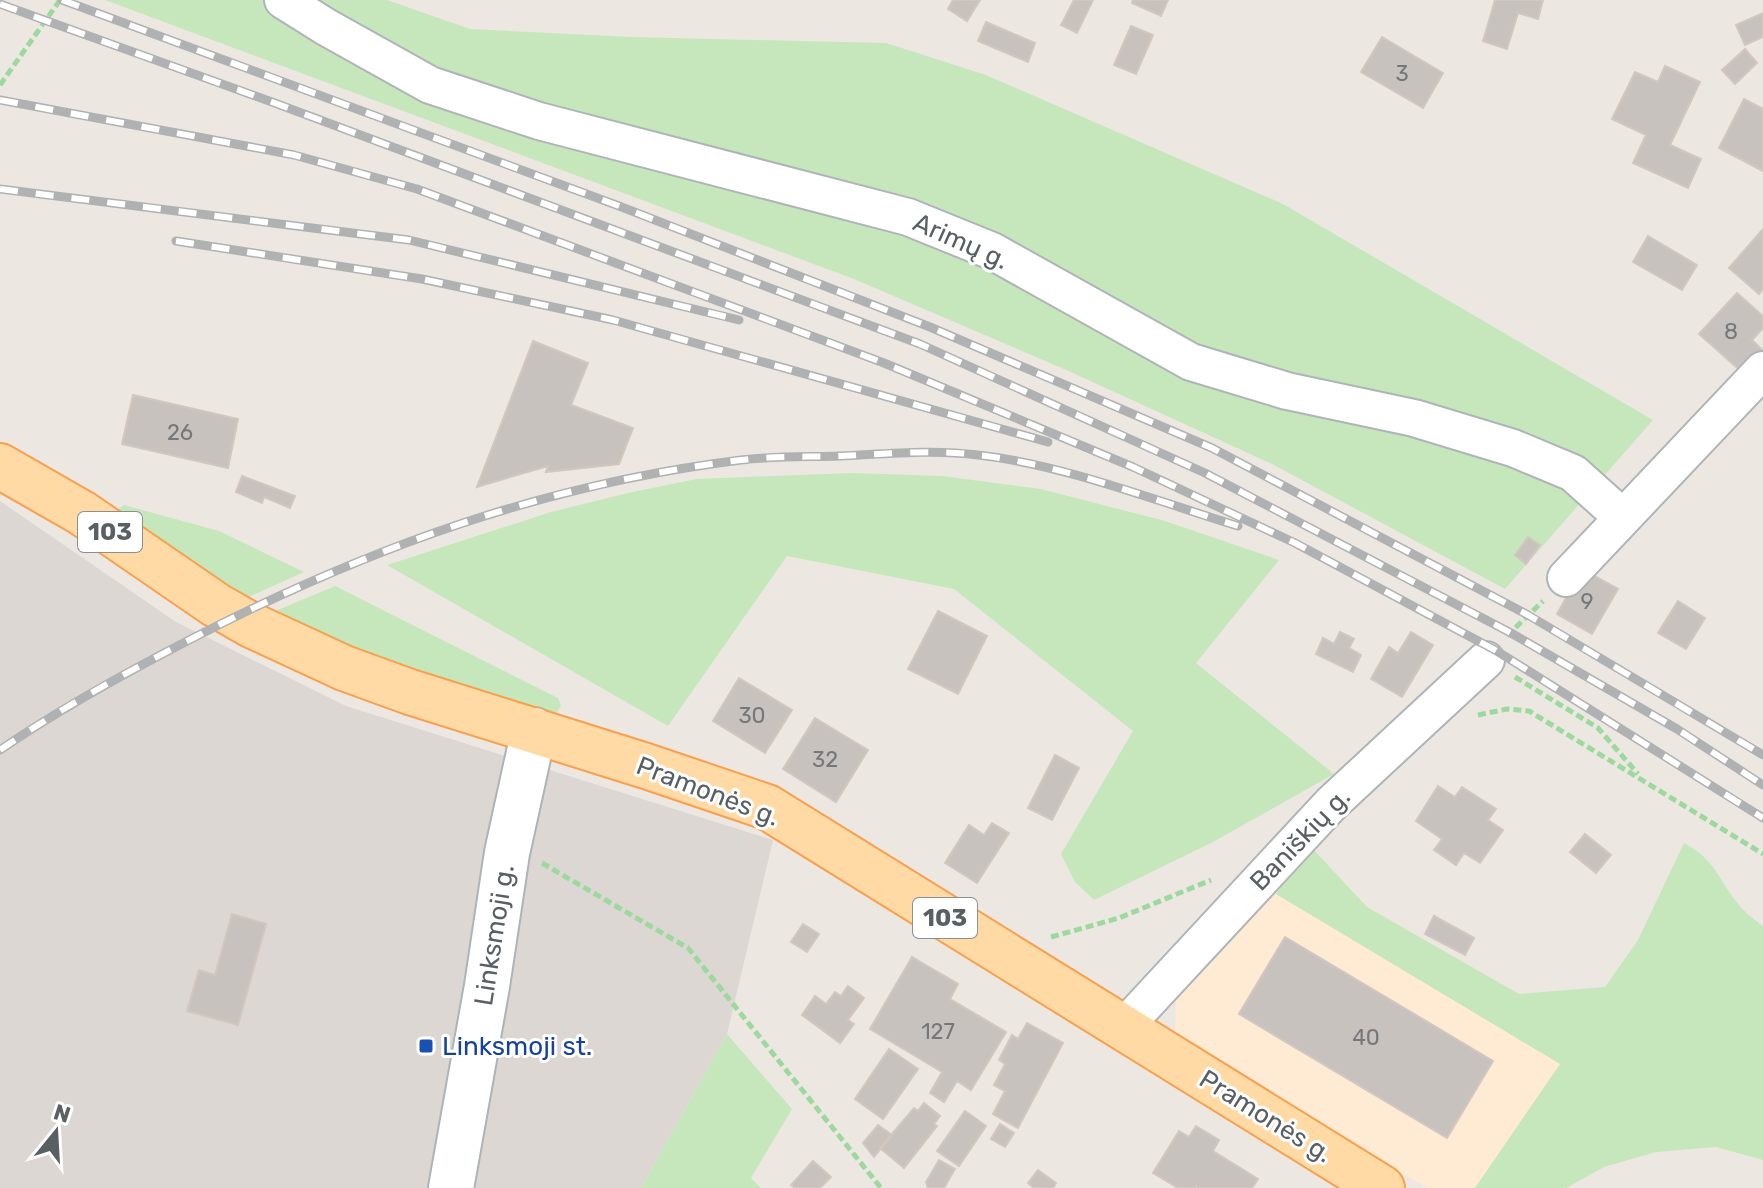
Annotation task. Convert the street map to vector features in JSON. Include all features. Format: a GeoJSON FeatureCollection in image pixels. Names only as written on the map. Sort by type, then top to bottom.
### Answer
{"type":"FeatureCollection","features":[{"type":"Feature","properties":{"kind":"main road","name":"Pramonės g."},"geometry":{"type":"LineString","coordinates":[[0,466],[82,513],[216,605],[251,625],[344,668],[767,807],[1382,1188]]}},
{"type":"Feature","properties":{"kind":"main road","name":"Linksmoji g."},"geometry":{"type":"LineString","coordinates":[[451,1188],[507,853],[534,730]]}},
{"type":"Feature","properties":{"kind":"street","name":"Arimų g."},"geometry":{"type":"LineString","coordinates":[[283,0],[430,85],[539,121],[908,217],[992,251],[1191,362],[1287,391],[1414,418],[1513,448],[1573,473],[1622,517]]}},
{"type":"Feature","properties":{"kind":"street"},"geometry":{"type":"LineString","coordinates":[[1566,578],[1763,370]]}},
{"type":"Feature","properties":{"kind":"street","name":"Baniškių g."},"geometry":{"type":"LineString","coordinates":[[1123,1028],[1331,804],[1486,660]]}},
{"type":"Feature","properties":{"kind":"path"},"geometry":{"type":"LineString","coordinates":[[0,85],[60,0]]}},
{"type":"Feature","properties":{"kind":"path"},"geometry":{"type":"LineString","coordinates":[[1566,578],[1486,660],[1598,728],[1642,778]]}},
{"type":"Feature","properties":{"kind":"path"},"geometry":{"type":"LineString","coordinates":[[1476,715],[1507,709],[1529,711],[1763,854]]}},
{"type":"Feature","properties":{"kind":"path"},"geometry":{"type":"LineString","coordinates":[[507,853],[535,859],[688,948],[881,1188]]}},
{"type":"Feature","properties":{"kind":"path"},"geometry":{"type":"LineString","coordinates":[[1000,952],[1119,918],[1220,876]]}},
{"type":"Feature","properties":{"kind":"shaded area"},"geometry":{"type":"Polygon","coordinates":[[[0,501],[176,622],[346,706],[773,840],[727,1034],[641,1188],[0,1188],[0,501]]]}},
{"type":"Feature","properties":{"kind":"shaded area"},"geometry":{"type":"Polygon","coordinates":[[[1276,894],[1561,1064],[1475,1188],[1427,1188],[1175,1036],[1176,993],[1276,894]]]}},
{"type":"Feature","properties":{"kind":"green space"},"geometry":{"type":"Polygon","coordinates":[[[105,0],[387,0],[470,29],[631,37],[886,43],[986,75],[1283,204],[1653,420],[1505,589],[1272,464],[1064,369],[854,279],[105,0]]]}},
{"type":"Feature","properties":{"kind":"green space"},"geometry":{"type":"Polygon","coordinates":[[[850,473],[942,476],[1041,489],[1165,521],[1279,560],[1196,663],[1334,774],[1213,842],[1094,900],[1075,882],[1061,854],[1133,731],[954,589],[787,556],[668,726],[387,565],[551,512],[697,479],[850,473]]]}},
{"type":"Feature","properties":{"kind":"green space"},"geometry":{"type":"Polygon","coordinates":[[[124,505],[219,531],[304,572],[242,600],[124,517],[118,509],[124,505]]]}},
{"type":"Feature","properties":{"kind":"green space"},"geometry":{"type":"Polygon","coordinates":[[[335,586],[558,698],[561,706],[554,717],[377,659],[268,614],[335,586]]]}},
{"type":"Feature","properties":{"kind":"green space"},"geometry":{"type":"Polygon","coordinates":[[[1684,843],[1710,863],[1741,908],[1763,926],[1763,1160],[1716,1147],[1656,1152],[1604,1167],[1566,1188],[1475,1188],[1560,1064],[1276,894],[1313,849],[1367,907],[1519,994],[1605,987],[1638,940],[1684,843]]]}},
{"type":"Feature","properties":{"kind":"green space"},"geometry":{"type":"Polygon","coordinates":[[[727,1034],[792,1109],[751,1178],[761,1188],[641,1188],[727,1034]]]}},
{"type":"Feature","properties":{"kind":"building"},"geometry":{"type":"Polygon","coordinates":[[[953,0],[980,0],[967,21],[948,9],[953,0]]]}},
{"type":"Feature","properties":{"kind":"building"},"geometry":{"type":"Polygon","coordinates":[[[1074,0],[1093,0],[1077,33],[1061,25],[1074,0]]]}},
{"type":"Feature","properties":{"kind":"building"},"geometry":{"type":"Polygon","coordinates":[[[1133,0],[1168,0],[1161,16],[1132,3],[1133,0]]]}},
{"type":"Feature","properties":{"kind":"building"},"geometry":{"type":"Polygon","coordinates":[[[1495,0],[1543,0],[1538,19],[1518,13],[1507,49],[1483,41],[1495,0]]]}},
{"type":"Feature","properties":{"kind":"building"},"geometry":{"type":"Polygon","coordinates":[[[1763,13],[1763,37],[1745,45],[1736,25],[1763,13]]]}},
{"type":"Feature","properties":{"kind":"building"},"geometry":{"type":"Polygon","coordinates":[[[986,22],[1035,43],[1028,62],[978,41],[986,22]]]}},
{"type":"Feature","properties":{"kind":"building"},"geometry":{"type":"Polygon","coordinates":[[[1131,26],[1153,35],[1136,74],[1114,65],[1131,26]]]}},
{"type":"Feature","properties":{"kind":"building"},"geometry":{"type":"Polygon","coordinates":[[[1382,37],[1443,73],[1423,108],[1361,72],[1382,37]]]}},
{"type":"Feature","properties":{"kind":"building"},"geometry":{"type":"Polygon","coordinates":[[[1745,49],[1757,63],[1735,84],[1722,70],[1745,49]]]}},
{"type":"Feature","properties":{"kind":"building"},"geometry":{"type":"Polygon","coordinates":[[[1665,66],[1700,82],[1670,145],[1701,159],[1688,188],[1633,163],[1646,135],[1612,119],[1635,72],[1658,82],[1665,66]]]}},
{"type":"Feature","properties":{"kind":"building"},"geometry":{"type":"Polygon","coordinates":[[[1744,99],[1763,109],[1763,171],[1719,148],[1744,99]]]}},
{"type":"Feature","properties":{"kind":"building"},"geometry":{"type":"Polygon","coordinates":[[[1763,229],[1763,289],[1759,294],[1729,268],[1763,229]]]}},
{"type":"Feature","properties":{"kind":"building"},"geometry":{"type":"Polygon","coordinates":[[[1648,236],[1697,265],[1682,290],[1633,262],[1648,236]]]}},
{"type":"Feature","properties":{"kind":"building"},"geometry":{"type":"Polygon","coordinates":[[[1737,293],[1763,316],[1763,328],[1752,340],[1762,350],[1742,372],[1699,334],[1737,293]]]}},
{"type":"Feature","properties":{"kind":"building"},"geometry":{"type":"Polygon","coordinates":[[[533,341],[588,363],[571,405],[633,428],[619,464],[546,472],[548,466],[477,487],[533,341]]]}},
{"type":"Feature","properties":{"kind":"building"},"geometry":{"type":"Polygon","coordinates":[[[133,395],[238,419],[228,468],[122,444],[133,395]]]}},
{"type":"Feature","properties":{"kind":"building"},"geometry":{"type":"Polygon","coordinates":[[[242,476],[295,496],[290,508],[264,497],[262,503],[236,492],[242,476]]]}},
{"type":"Feature","properties":{"kind":"building"},"geometry":{"type":"Polygon","coordinates":[[[1528,537],[1540,545],[1526,564],[1515,555],[1528,537]]]}},
{"type":"Feature","properties":{"kind":"building"},"geometry":{"type":"Polygon","coordinates":[[[1582,569],[1618,589],[1592,634],[1557,614],[1582,569]]]}},
{"type":"Feature","properties":{"kind":"building"},"geometry":{"type":"Polygon","coordinates":[[[1678,601],[1705,618],[1686,649],[1658,633],[1678,601]]]}},
{"type":"Feature","properties":{"kind":"building"},"geometry":{"type":"Polygon","coordinates":[[[938,611],[987,636],[958,694],[908,669],[938,611]]]}},
{"type":"Feature","properties":{"kind":"building"},"geometry":{"type":"Polygon","coordinates":[[[1340,632],[1354,639],[1349,648],[1361,655],[1353,672],[1316,654],[1323,638],[1334,644],[1340,632]]]}},
{"type":"Feature","properties":{"kind":"building"},"geometry":{"type":"Polygon","coordinates":[[[1411,632],[1433,645],[1402,697],[1371,679],[1389,647],[1398,653],[1411,632]]]}},
{"type":"Feature","properties":{"kind":"building"},"geometry":{"type":"Polygon","coordinates":[[[739,678],[792,710],[765,753],[713,721],[739,678]]]}},
{"type":"Feature","properties":{"kind":"building"},"geometry":{"type":"Polygon","coordinates":[[[815,718],[868,750],[836,802],[783,769],[815,718]]]}},
{"type":"Feature","properties":{"kind":"building"},"geometry":{"type":"Polygon","coordinates":[[[1055,755],[1079,768],[1052,820],[1028,808],[1055,755]]]}},
{"type":"Feature","properties":{"kind":"building"},"geometry":{"type":"Polygon","coordinates":[[[1438,786],[1455,797],[1462,787],[1496,809],[1488,820],[1503,830],[1480,863],[1464,853],[1456,865],[1434,850],[1442,839],[1416,821],[1438,786]]]}},
{"type":"Feature","properties":{"kind":"building"},"geometry":{"type":"Polygon","coordinates":[[[992,823],[1009,833],[977,883],[945,863],[969,825],[984,835],[992,823]]]}},
{"type":"Feature","properties":{"kind":"building"},"geometry":{"type":"Polygon","coordinates":[[[1585,834],[1611,855],[1596,873],[1570,852],[1585,834]]]}},
{"type":"Feature","properties":{"kind":"building"},"geometry":{"type":"Polygon","coordinates":[[[232,914],[266,924],[238,1025],[187,1011],[199,970],[215,975],[232,914]]]}},
{"type":"Feature","properties":{"kind":"building"},"geometry":{"type":"Polygon","coordinates":[[[1434,916],[1474,938],[1465,955],[1425,934],[1434,916]]]}},
{"type":"Feature","properties":{"kind":"building"},"geometry":{"type":"Polygon","coordinates":[[[803,924],[819,934],[807,952],[791,942],[803,924]]]}},
{"type":"Feature","properties":{"kind":"building"},"geometry":{"type":"Polygon","coordinates":[[[1285,937],[1493,1061],[1447,1138],[1239,1014],[1285,937]]]}},
{"type":"Feature","properties":{"kind":"building"},"geometry":{"type":"Polygon","coordinates":[[[912,957],[958,984],[950,999],[1006,1032],[971,1090],[957,1081],[944,1102],[930,1093],[942,1072],[870,1029],[912,957]]]}},
{"type":"Feature","properties":{"kind":"building"},"geometry":{"type":"Polygon","coordinates":[[[848,986],[864,998],[848,1020],[854,1024],[840,1043],[802,1015],[815,996],[826,1004],[835,992],[841,996],[848,986]]]}},
{"type":"Feature","properties":{"kind":"building"},"geometry":{"type":"Polygon","coordinates":[[[1027,1023],[1063,1043],[1018,1128],[993,1114],[1005,1091],[994,1085],[1005,1064],[999,1060],[1012,1035],[1018,1039],[1027,1023]]]}},
{"type":"Feature","properties":{"kind":"building"},"geometry":{"type":"Polygon","coordinates":[[[889,1049],[918,1069],[883,1119],[855,1099],[889,1049]]]}},
{"type":"Feature","properties":{"kind":"building"},"geometry":{"type":"Polygon","coordinates":[[[924,1103],[940,1116],[934,1124],[937,1126],[904,1168],[880,1148],[914,1108],[918,1111],[924,1103]]]}},
{"type":"Feature","properties":{"kind":"building"},"geometry":{"type":"Polygon","coordinates":[[[965,1111],[986,1126],[959,1166],[937,1151],[965,1111]]]}},
{"type":"Feature","properties":{"kind":"building"},"geometry":{"type":"Polygon","coordinates":[[[1000,1124],[1014,1133],[1005,1147],[991,1139],[1000,1124]]]}},
{"type":"Feature","properties":{"kind":"building"},"geometry":{"type":"Polygon","coordinates":[[[878,1125],[892,1135],[874,1157],[863,1143],[878,1125]]]}},
{"type":"Feature","properties":{"kind":"building"},"geometry":{"type":"Polygon","coordinates":[[[1196,1126],[1219,1140],[1213,1151],[1258,1179],[1252,1188],[1178,1188],[1153,1173],[1179,1131],[1189,1137],[1196,1126]]]}},
{"type":"Feature","properties":{"kind":"building"},"geometry":{"type":"Polygon","coordinates":[[[939,1160],[955,1169],[944,1188],[928,1188],[926,1182],[939,1160]]]}},
{"type":"Feature","properties":{"kind":"building"},"geometry":{"type":"Polygon","coordinates":[[[813,1161],[831,1177],[820,1188],[795,1188],[791,1185],[813,1161]]]}},
{"type":"Feature","properties":{"kind":"building"},"geometry":{"type":"Polygon","coordinates":[[[1038,1170],[1056,1183],[1053,1188],[1034,1188],[1028,1183],[1038,1170]]]}},
{"type":"Feature","properties":{"kind":"railway"},"geometry":{"type":"LineString","coordinates":[[62,0],[619,206],[930,327],[1212,448],[1528,615],[1763,755]]}},
{"type":"Feature","properties":{"kind":"railway"},"geometry":{"type":"LineString","coordinates":[[0,4],[920,344],[1205,473],[1511,633],[1677,729],[1763,785]]}},
{"type":"Feature","properties":{"kind":"railway"},"geometry":{"type":"LineString","coordinates":[[0,100],[294,155],[417,189],[884,363],[1133,467],[1295,543],[1495,650],[1763,818]]}},
{"type":"Feature","properties":{"kind":"railway"},"geometry":{"type":"LineString","coordinates":[[0,189],[409,240],[739,320]]}},
{"type":"Feature","properties":{"kind":"railway"},"geometry":{"type":"LineString","coordinates":[[176,241],[422,279],[613,320],[1048,442]]}},
{"type":"Feature","properties":{"kind":"railway"},"geometry":{"type":"LineString","coordinates":[[0,750],[70,705],[193,638],[259,605],[392,548],[528,503],[668,471],[765,458],[961,453],[1042,466],[1238,526]]}},
{"type":"Feature","properties":{"kind":"place","name":"Linksmoji st."},"geometry":{"type":"Point","coordinates":[426,1046]}}]}
